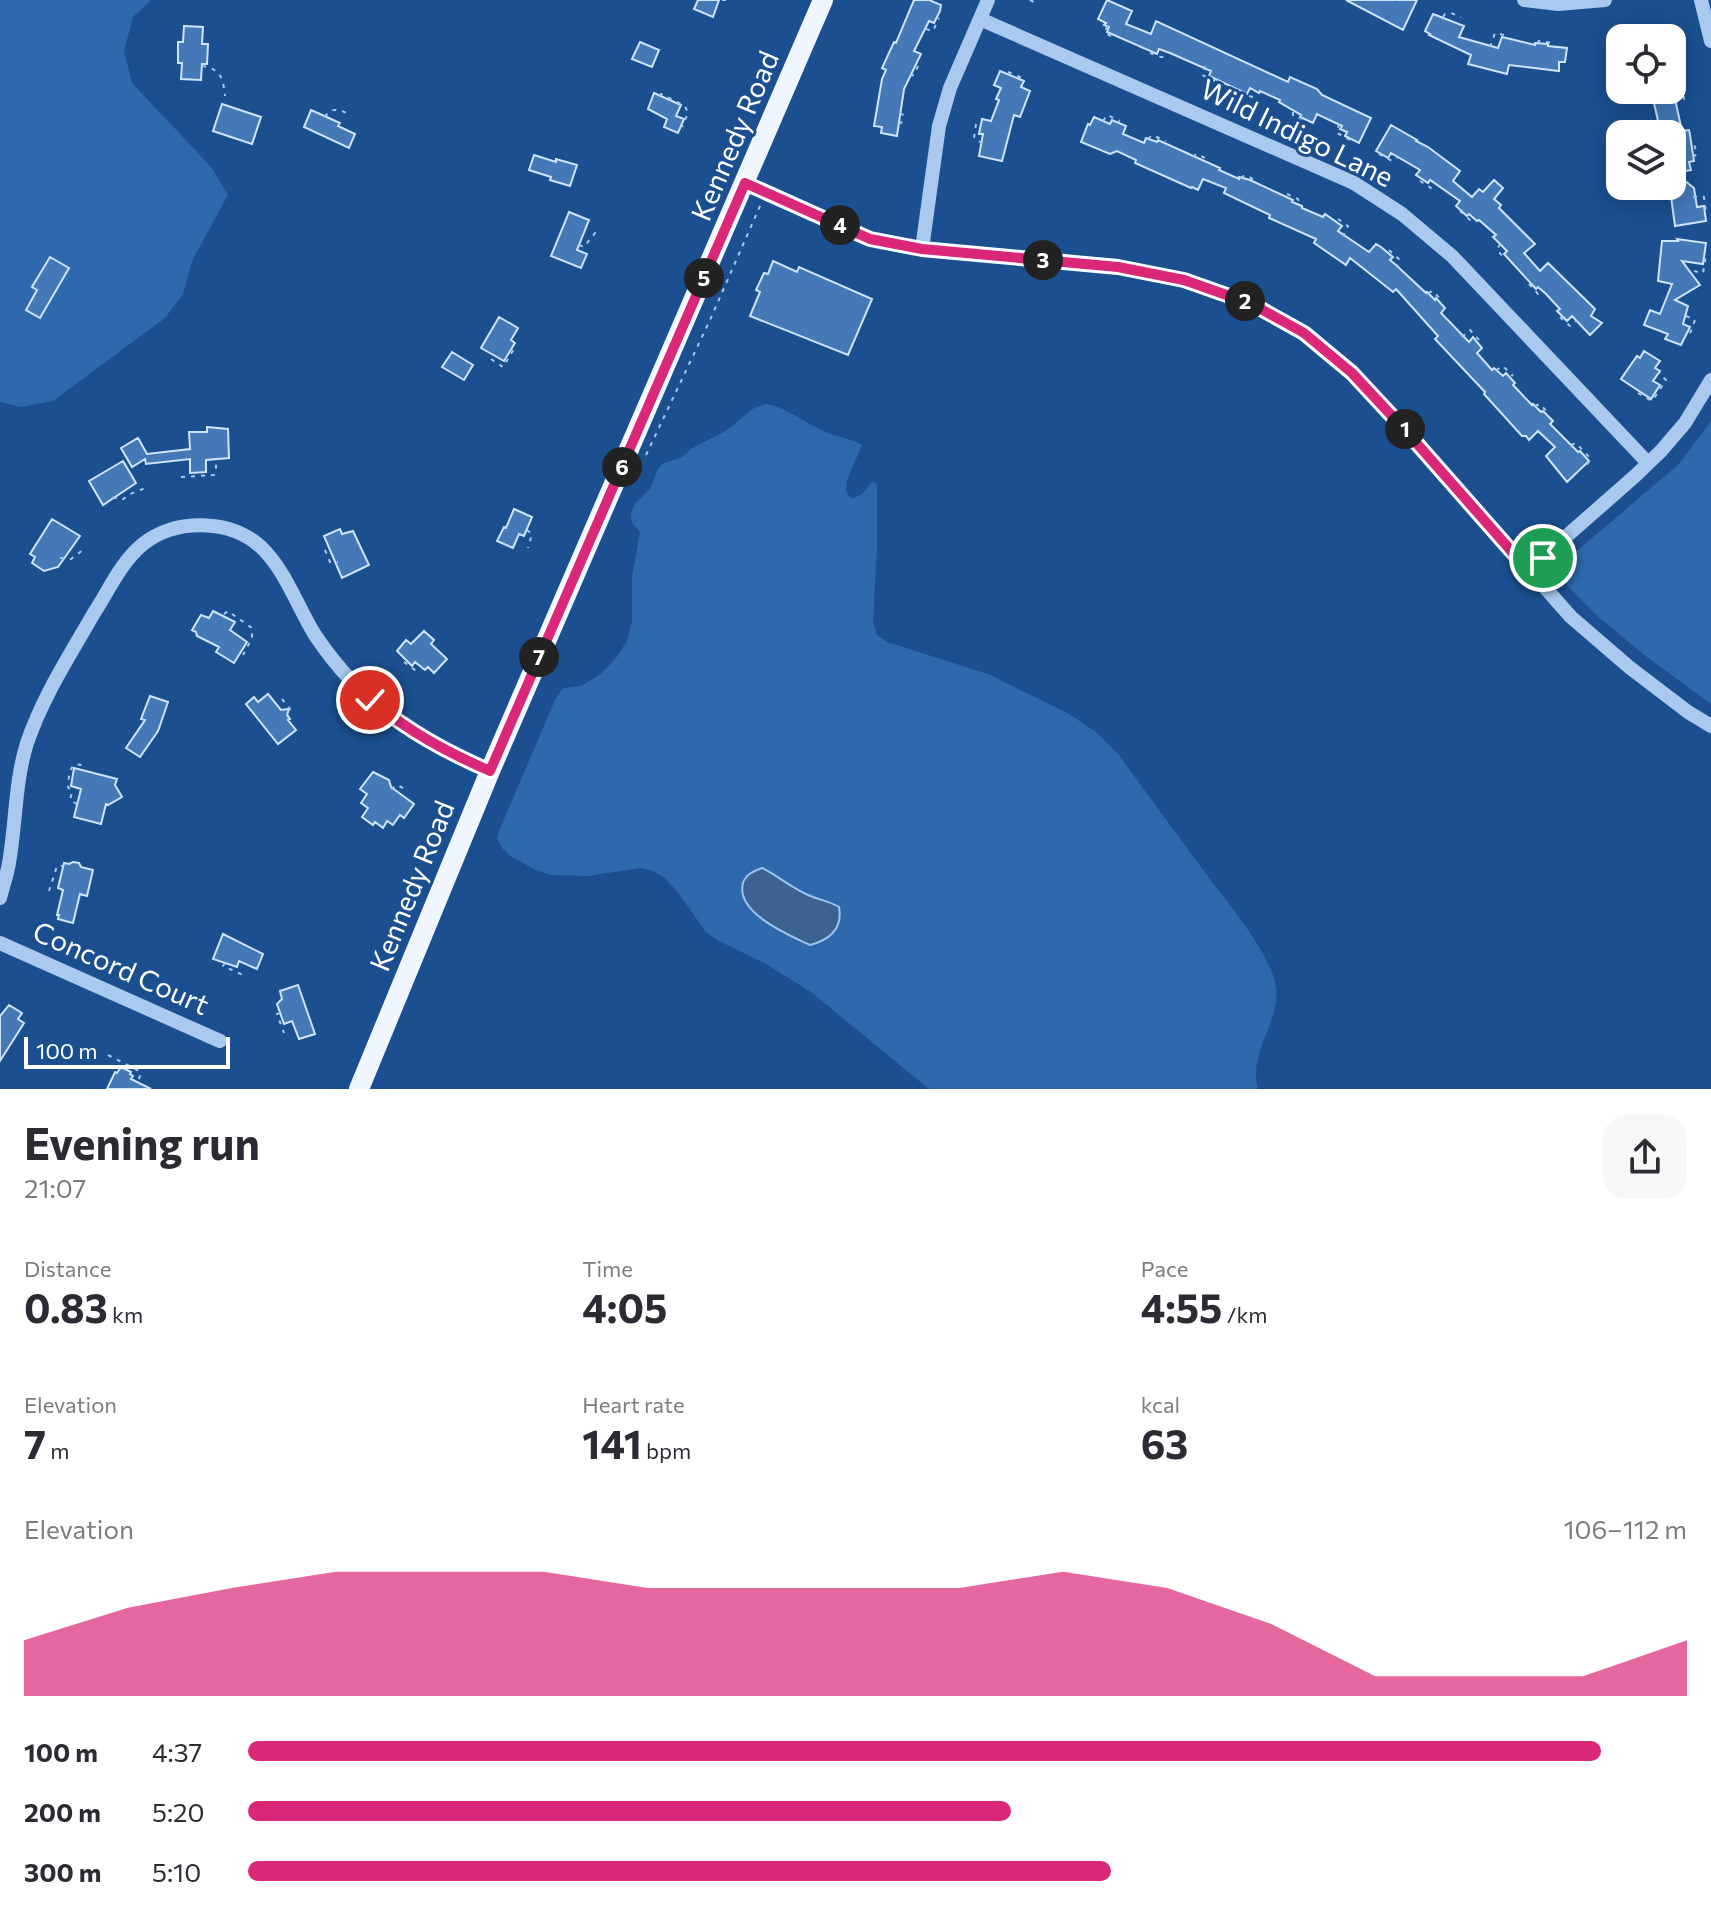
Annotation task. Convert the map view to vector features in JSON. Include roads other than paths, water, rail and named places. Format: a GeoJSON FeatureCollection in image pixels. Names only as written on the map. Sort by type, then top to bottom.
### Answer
{"type":"FeatureCollection","features":[{"type":"Feature","properties":{"kind":"main road","name":"Kennedy Road"},"geometry":{"type":"LineString","coordinates":[[359,1089],[490,771],[823,0]]}},
{"type":"Feature","properties":{"kind":"street"},"geometry":{"type":"LineString","coordinates":[[922,249],[939,126],[950,88],[988,0]]}},
{"type":"Feature","properties":{"kind":"street"},"geometry":{"type":"LineString","coordinates":[[1524,0],[1558,4],[1605,0]]}},
{"type":"Feature","properties":{"kind":"street"},"geometry":{"type":"LineString","coordinates":[[1701,0],[1711,41]]}},
{"type":"Feature","properties":{"kind":"street","name":"Wild Indigo Lane"},"geometry":{"type":"LineString","coordinates":[[980,19],[1354,183],[1402,214],[1452,256],[1648,463]]}},
{"type":"Feature","properties":{"kind":"street"},"geometry":{"type":"LineString","coordinates":[[745,183],[870,239],[922,249],[1118,267],[1184,280],[1252,304],[1304,333],[1352,373],[1571,617],[1629,667],[1711,726]]}},
{"type":"Feature","properties":{"kind":"street"},"geometry":{"type":"LineString","coordinates":[[1528,570],[1648,463],[1685,423],[1711,380]]}},
{"type":"Feature","properties":{"kind":"street"},"geometry":{"type":"LineString","coordinates":[[0,898],[9,864],[21,767],[27,743],[49,693],[123,566],[144,544],[176,528],[209,525],[235,531],[251,540],[274,560],[314,633],[370,700],[421,737],[490,771]]}},
{"type":"Feature","properties":{"kind":"street","name":"Concord Court"},"geometry":{"type":"LineString","coordinates":[[0,943],[220,1041]]}}]}
